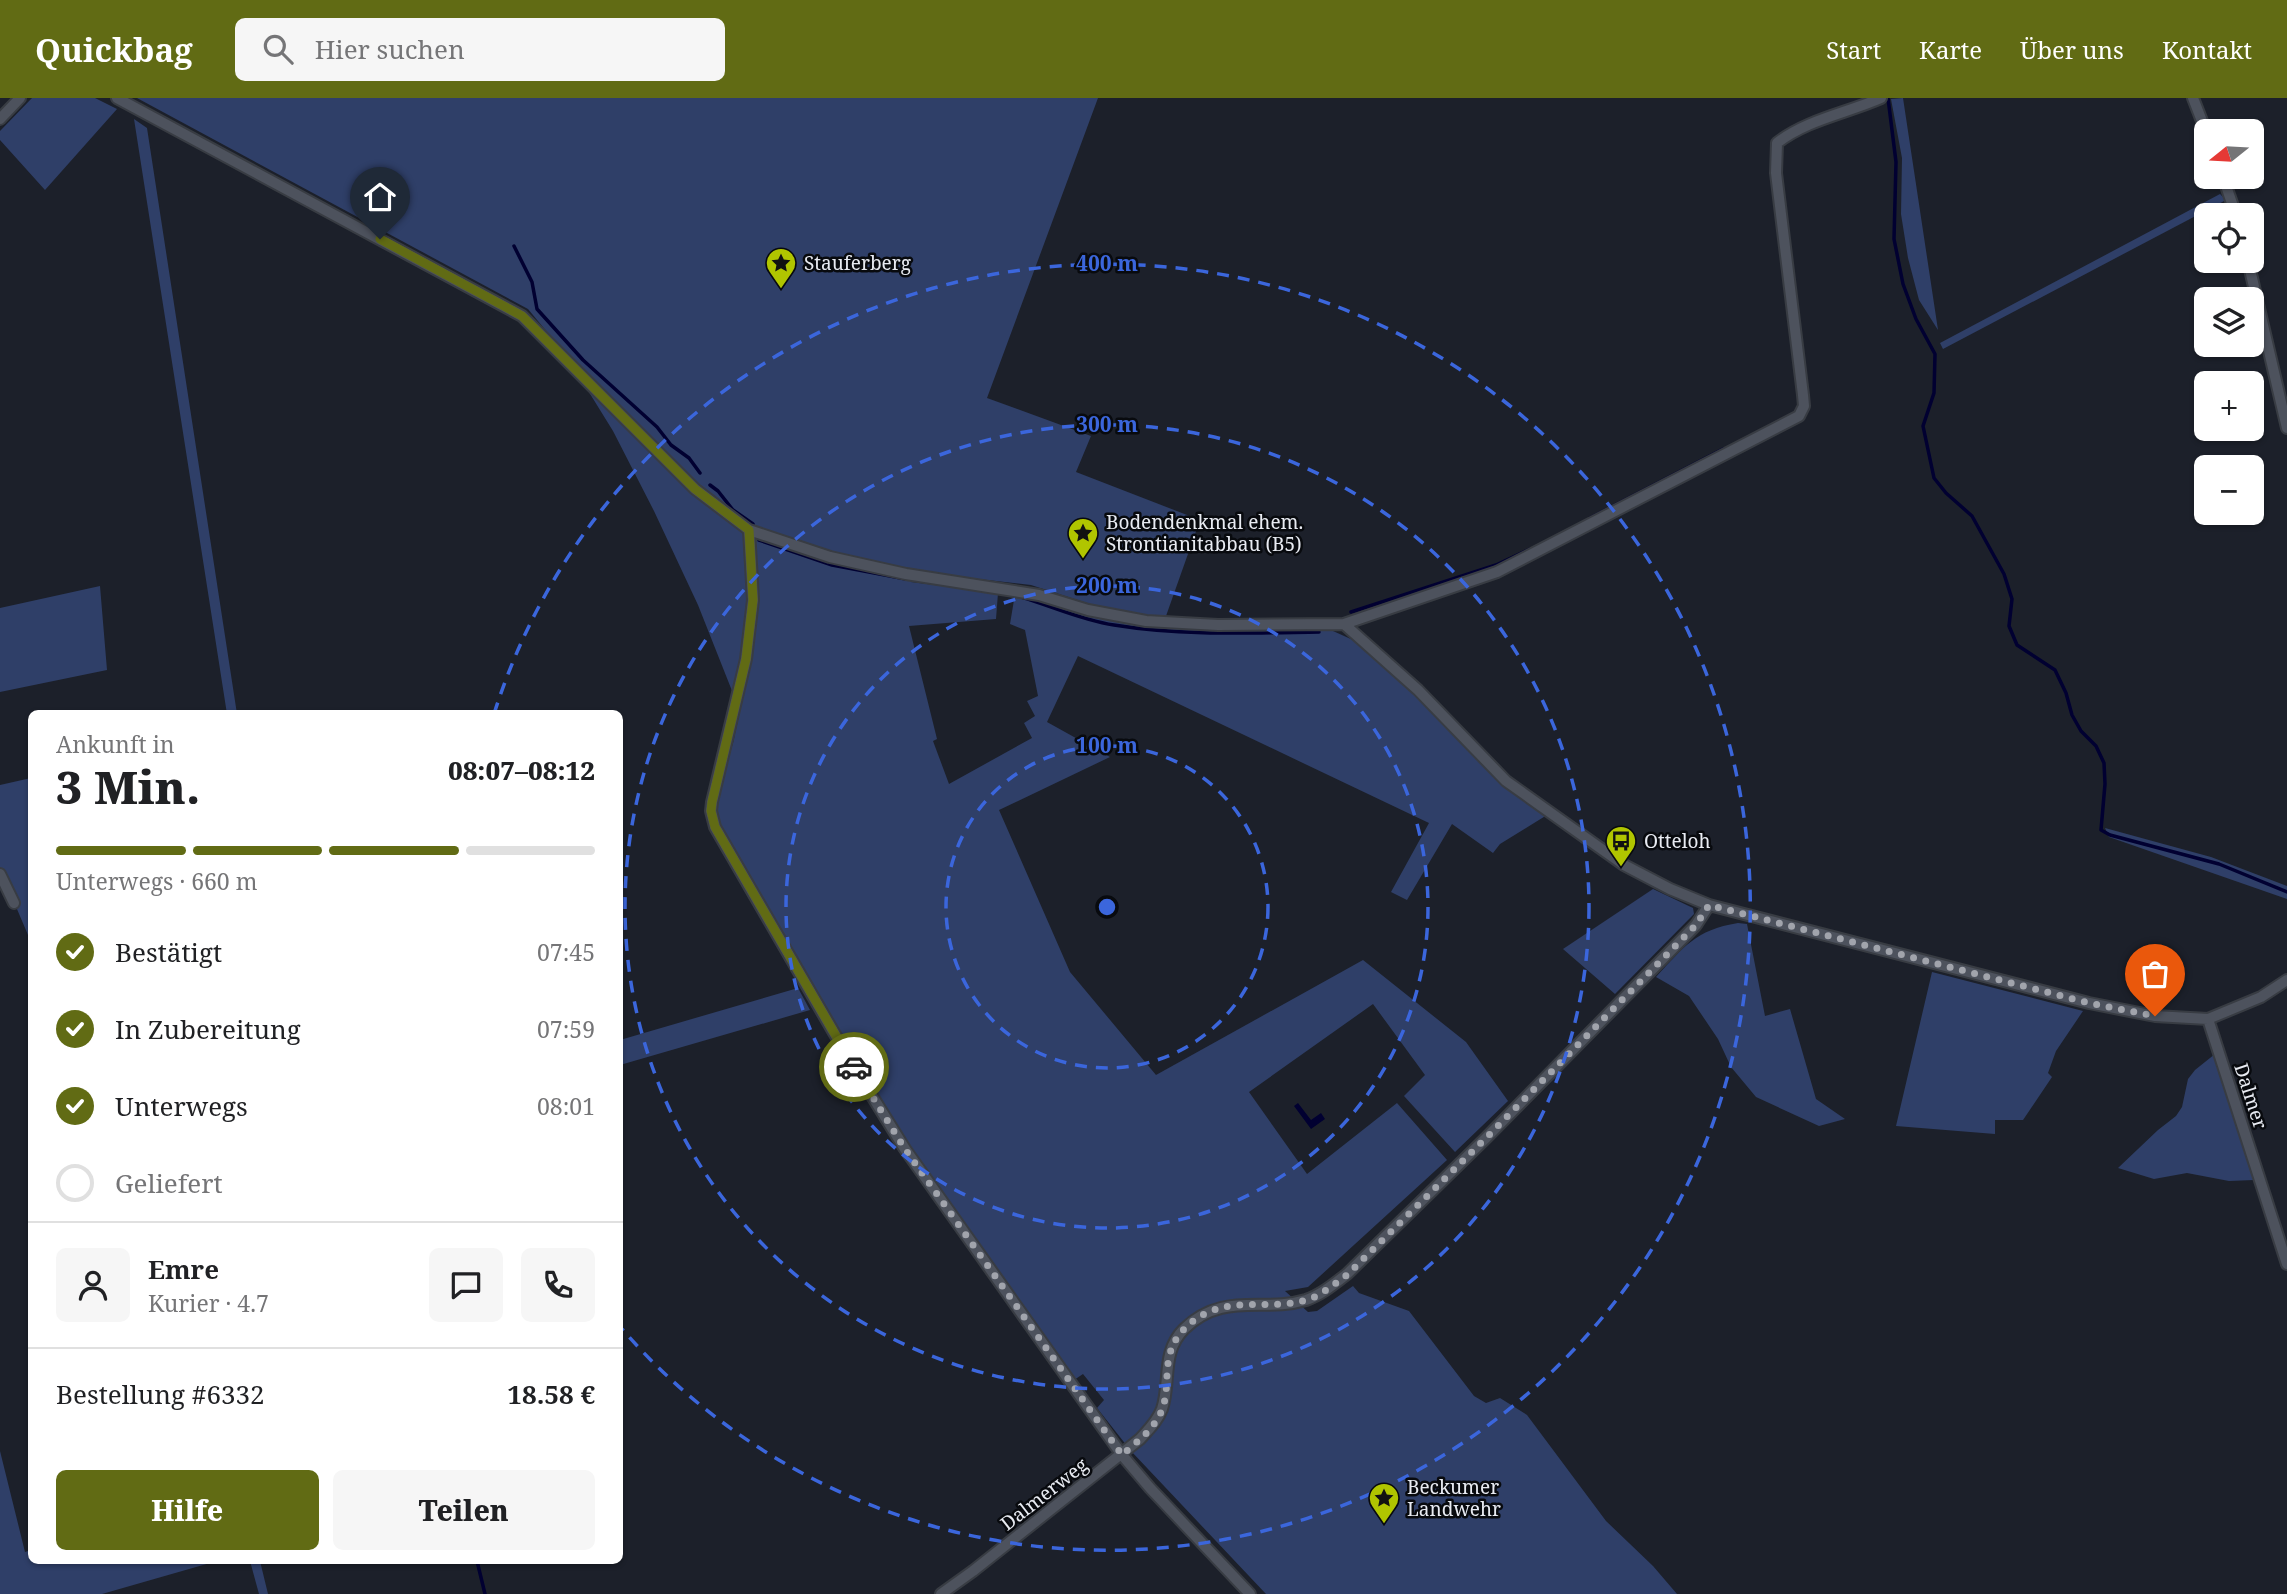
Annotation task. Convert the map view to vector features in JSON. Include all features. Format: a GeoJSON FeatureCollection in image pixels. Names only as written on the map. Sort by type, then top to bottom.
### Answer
{"type":"FeatureCollection","features":[{"type":"Feature","properties":{"kind":"street"},"geometry":{"type":"LineString","coordinates":[[0,119],[20,98]]}},
{"type":"Feature","properties":{"kind":"street"},"geometry":{"type":"LineString","coordinates":[[117,98],[522,316],[695,489],[749,530],[830,557],[906,573],[1039,595],[1088,610],[1146,621],[1218,625],[1344,624],[1497,572],[1800,416],[1804,406],[1776,173],[1777,143],[1792,131],[1881,98]]}},
{"type":"Feature","properties":{"kind":"street"},"geometry":{"type":"LineString","coordinates":[[2193,98],[2201,119]]}},
{"type":"Feature","properties":{"kind":"street"},"geometry":{"type":"LineString","coordinates":[[2251,273],[2287,428]]}},
{"type":"Feature","properties":{"kind":"street"},"geometry":{"type":"LineString","coordinates":[[749,530],[753,600],[746,659],[712,802],[715,827],[844,1051],[905,1149],[1122,1455],[1250,1594]]}},
{"type":"Feature","properties":{"kind":"street"},"geometry":{"type":"LineString","coordinates":[[1344,624],[1418,690],[1506,781],[1624,865],[1670,889],[1709,905],[2089,1003],[2155,1016],[2208,1019],[2261,996],[2287,980]]}},
{"type":"Feature","properties":{"kind":"street"},"geometry":{"type":"LineString","coordinates":[[0,874],[14,903]]}},
{"type":"Feature","properties":{"kind":"street","name":"Dalmerweg"},"geometry":{"type":"LineString","coordinates":[[941,1594],[1122,1455],[1157,1420],[1162,1408],[1171,1347],[1182,1330],[1212,1310],[1227,1305],[1293,1303],[1309,1299],[1329,1289],[1347,1275],[1696,925],[1709,905]]}},
{"type":"Feature","properties":{"kind":"street","name":"Dalmer"},"geometry":{"type":"LineString","coordinates":[[2208,1019],[2287,1264]]}},
{"type":"Feature","properties":{"kind":"shaded area"},"geometry":{"type":"Polygon","coordinates":[[[32,98],[95,98],[117,109],[45,190],[0,140],[0,131],[32,98]]]}},
{"type":"Feature","properties":{"kind":"shaded area"},"geometry":{"type":"Polygon","coordinates":[[[137,98],[1098,98],[987,398],[1091,436],[1076,472],[1200,520],[1166,616],[1148,616],[1096,606],[1031,585],[917,572],[911,582],[998,593],[996,619],[909,626],[937,739],[933,741],[949,784],[1032,738],[1024,723],[1035,716],[1027,701],[1038,696],[1025,630],[1010,624],[1015,594],[1039,599],[1078,614],[1145,625],[1309,628],[1333,631],[1353,640],[1405,683],[1490,773],[1547,815],[1500,844],[1493,853],[1452,824],[1407,900],[1391,892],[1429,823],[1078,656],[1047,722],[1110,757],[999,810],[1070,972],[1156,1075],[1363,960],[1466,1042],[1508,1101],[1455,1152],[1404,1096],[1425,1075],[1373,1004],[1249,1092],[1307,1174],[1397,1103],[1447,1160],[1308,1287],[1285,1291],[1308,1312],[1317,1311],[1353,1286],[1359,1293],[1409,1311],[1474,1396],[1486,1403],[1500,1398],[1527,1415],[1606,1521],[1653,1566],[1677,1594],[1266,1594],[1131,1451],[1097,1408],[1104,1400],[1083,1374],[1074,1380],[907,1147],[719,825],[716,801],[740,711],[698,605],[654,511],[613,431],[566,355],[528,309],[137,98]]]}},
{"type":"Feature","properties":{"kind":"shaded area"},"geometry":{"type":"Polygon","coordinates":[[[1903,98],[1938,330],[1919,300],[1908,258],[1901,214],[1902,158],[1891,99],[1903,98]]]}},
{"type":"Feature","properties":{"kind":"shaded area"},"geometry":{"type":"Polygon","coordinates":[[[134,119],[147,128],[236,710],[226,710],[134,119]]]}},
{"type":"Feature","properties":{"kind":"shaded area"},"geometry":{"type":"Polygon","coordinates":[[[2220,194],[2226,200],[2220,203],[2203,203],[2220,194]]]}},
{"type":"Feature","properties":{"kind":"shaded area"},"geometry":{"type":"Polygon","coordinates":[[[2194,208],[2194,217],[1943,349],[1940,343],[2194,208]]]}},
{"type":"Feature","properties":{"kind":"shaded area"},"geometry":{"type":"Polygon","coordinates":[[[100,586],[107,670],[0,692],[0,608],[100,586]]]}},
{"type":"Feature","properties":{"kind":"shaded area"},"geometry":{"type":"Polygon","coordinates":[[[28,779],[28,935],[0,869],[0,785],[28,779]]]}},
{"type":"Feature","properties":{"kind":"shaded area"},"geometry":{"type":"Polygon","coordinates":[[[2105,828],[2211,857],[2287,886],[2287,899],[2109,837],[2105,828]]]}},
{"type":"Feature","properties":{"kind":"shaded area"},"geometry":{"type":"Polygon","coordinates":[[[1653,889],[1693,908],[1694,914],[1615,994],[1563,949],[1653,889]]]}},
{"type":"Feature","properties":{"kind":"shaded area"},"geometry":{"type":"Polygon","coordinates":[[[1738,923],[1747,924],[1765,1016],[1790,1009],[1816,1099],[1845,1119],[1819,1126],[1756,1097],[1731,1067],[1718,1039],[1689,996],[1656,977],[1691,941],[1711,930],[1738,923]]]}},
{"type":"Feature","properties":{"kind":"shaded area"},"geometry":{"type":"Polygon","coordinates":[[[1932,972],[2083,1011],[2056,1051],[2048,1073],[2052,1077],[2023,1120],[1995,1120],[1995,1134],[1896,1126],[1932,972]]]}},
{"type":"Feature","properties":{"kind":"shaded area"},"geometry":{"type":"Polygon","coordinates":[[[798,988],[810,1010],[623,1064],[623,1039],[798,988]]]}},
{"type":"Feature","properties":{"kind":"shaded area"},"geometry":{"type":"Polygon","coordinates":[[[2215,1054],[2254,1180],[2229,1181],[2187,1173],[2154,1179],[2118,1168],[2176,1116],[2182,1107],[2188,1079],[2215,1054]]]}},
{"type":"Feature","properties":{"kind":"shaded area"},"geometry":{"type":"Polygon","coordinates":[[[1298,1103],[1311,1120],[1321,1113],[1325,1119],[1311,1129],[1294,1106],[1298,1103]]]}},
{"type":"Feature","properties":{"kind":"shaded area"},"geometry":{"type":"Polygon","coordinates":[[[0,1451],[25,1552],[28,1551],[28,1564],[207,1564],[102,1594],[0,1594],[0,1451]]]}},
{"type":"Feature","properties":{"kind":"shaded area"},"geometry":{"type":"Polygon","coordinates":[[[251,1564],[261,1564],[268,1594],[259,1594],[251,1564]]]}},
{"type":"Feature","properties":{"kind":"waterway"},"geometry":{"type":"LineString","coordinates":[[1888,98],[1896,162],[1894,239],[1903,284],[1916,319],[1935,354],[1934,393],[1923,426],[1934,478],[1946,493],[1972,516],[2004,574],[2012,599],[2009,626],[2017,645],[2055,670],[2066,693],[2072,715],[2081,731],[2096,746],[2104,763],[2101,830],[2110,835],[2219,864],[2287,892]]}},
{"type":"Feature","properties":{"kind":"waterway"},"geometry":{"type":"LineString","coordinates":[[514,246],[532,282],[537,309],[583,360],[657,427],[671,445],[689,458],[700,473]]}},
{"type":"Feature","properties":{"kind":"waterway"},"geometry":{"type":"LineString","coordinates":[[1590,518],[1723,449]]}},
{"type":"Feature","properties":{"kind":"waterway"},"geometry":{"type":"LineString","coordinates":[[710,485],[733,510],[753,524]]}},
{"type":"Feature","properties":{"kind":"waterway"},"geometry":{"type":"LineString","coordinates":[[759,540],[832,565],[906,579]]}},
{"type":"Feature","properties":{"kind":"waterway"},"geometry":{"type":"LineString","coordinates":[[1351,612],[1496,565],[1530,549]]}},
{"type":"Feature","properties":{"kind":"waterway"},"geometry":{"type":"LineString","coordinates":[[1021,597],[1090,620],[1139,628],[1216,633],[1319,632]]}},
{"type":"Feature","properties":{"kind":"waterway"},"geometry":{"type":"LineString","coordinates":[[478,1564],[485,1594]]}},
{"type":"Feature","properties":{"kind":"way so far"},"geometry":{"type":"LineString","coordinates":[[854,1067],[905,1149],[1122,1455],[1157,1420],[1162,1408],[1171,1347],[1182,1330],[1212,1310],[1227,1305],[1293,1303],[1309,1299],[1329,1289],[1347,1275],[1696,925],[1709,905],[1924,962],[2089,1003],[2155,1016]]}},
{"type":"Feature","properties":{"kind":"place","name":"Stauferberg"},"geometry":{"type":"Point","coordinates":[781,290]}},
{"type":"Feature","properties":{"kind":"place","name":"Bodendenkmal ehem. Strontianitabbau (B5)"},"geometry":{"type":"Point","coordinates":[1083,560]}},
{"type":"Feature","properties":{"kind":"place","name":"Otteloh"},"geometry":{"type":"Point","coordinates":[1621,868]}},
{"type":"Feature","properties":{"kind":"place","name":"Beckumer Landwehr"},"geometry":{"type":"Point","coordinates":[1384,1525]}},
{"type":"Feature","properties":{"kind":"route"},"geometry":{"type":"LineString","coordinates":[[380,239],[522,316],[695,489],[749,530],[753,600],[746,659],[725,739],[711,811],[715,827],[854,1067]]}}]}
